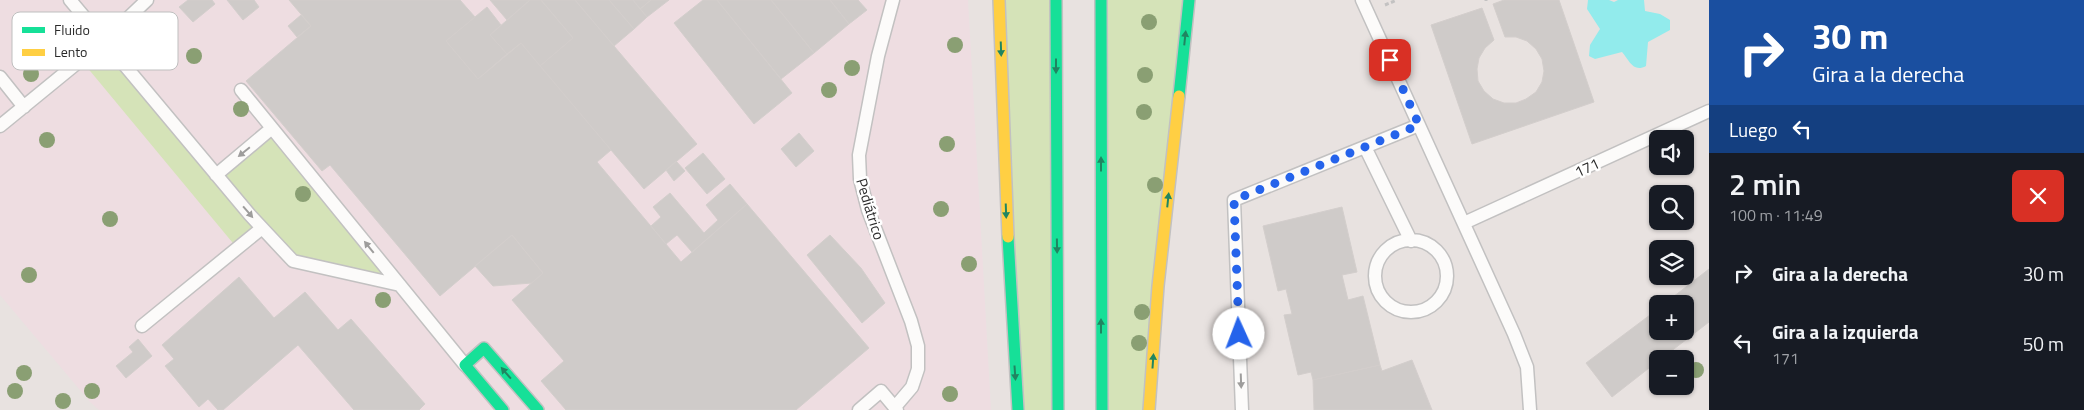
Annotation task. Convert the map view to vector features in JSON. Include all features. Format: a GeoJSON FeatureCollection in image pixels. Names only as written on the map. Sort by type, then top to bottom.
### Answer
{"type":"FeatureCollection","features":[{"type":"Feature","properties":{"kind":"main road"},"geometry":{"type":"LineString","coordinates":[[999,0],[1007,228],[1018,410]]}},
{"type":"Feature","properties":{"kind":"main road"},"geometry":{"type":"LineString","coordinates":[[1056,0],[1058,410]]}},
{"type":"Feature","properties":{"kind":"main road"},"geometry":{"type":"LineString","coordinates":[[1100,0],[1102,410]]}},
{"type":"Feature","properties":{"kind":"main road"},"geometry":{"type":"LineString","coordinates":[[1149,410],[1158,286],[1189,0]]}},
{"type":"Feature","properties":{"kind":"main road"},"geometry":{"type":"LineString","coordinates":[[503,410],[465,365],[484,348],[538,410]]}},
{"type":"Feature","properties":{"kind":"lane"},"geometry":{"type":"LineString","coordinates":[[70,0],[80,12]]}},
{"type":"Feature","properties":{"kind":"lane"},"geometry":{"type":"LineString","coordinates":[[134,12],[147,0]]}},
{"type":"Feature","properties":{"kind":"lane","name":"Pediátrico"},"geometry":{"type":"LineString","coordinates":[[893,0],[876,64],[859,154],[860,179],[868,210],[911,321],[918,346],[918,370],[912,387],[896,409]]}},
{"type":"Feature","properties":{"kind":"lane"},"geometry":{"type":"LineString","coordinates":[[1362,0],[1514,334],[1527,367],[1530,410]]}},
{"type":"Feature","properties":{"kind":"lane"},"geometry":{"type":"LineString","coordinates":[[0,126],[69,70]]}},
{"type":"Feature","properties":{"kind":"lane"},"geometry":{"type":"LineString","coordinates":[[128,70],[216,175],[293,261],[400,284]]}},
{"type":"Feature","properties":{"kind":"lane"},"geometry":{"type":"LineString","coordinates":[[0,77],[24,107]]}},
{"type":"Feature","properties":{"kind":"lane"},"geometry":{"type":"LineString","coordinates":[[241,90],[465,365]]}},
{"type":"Feature","properties":{"kind":"lane","name":"171"},"geometry":{"type":"LineString","coordinates":[[1464,223],[1709,111]]}},
{"type":"Feature","properties":{"kind":"lane"},"geometry":{"type":"LineString","coordinates":[[1242,410],[1234,200],[1419,125]]}},
{"type":"Feature","properties":{"kind":"lane"},"geometry":{"type":"LineString","coordinates":[[216,175],[272,128]]}},
{"type":"Feature","properties":{"kind":"lane"},"geometry":{"type":"LineString","coordinates":[[1364,147],[1412,241]]}},
{"type":"Feature","properties":{"kind":"lane"},"geometry":{"type":"LineString","coordinates":[[142,326],[262,228]]}},
{"type":"Feature","properties":{"kind":"lane"},"geometry":{"type":"LineString","coordinates":[[1412,241],[1419,241],[1430,246],[1440,255],[1445,266],[1447,278],[1444,290],[1438,300],[1428,308],[1416,312],[1403,311],[1392,307],[1383,298],[1377,287],[1375,275],[1378,263],[1384,252],[1395,244],[1412,241]]}},
{"type":"Feature","properties":{"kind":"lane"},"geometry":{"type":"LineString","coordinates":[[859,410],[881,391],[896,409]]}},
{"type":"Feature","properties":{"kind":"shaded area"},"geometry":{"type":"Polygon","coordinates":[[[0,0],[968,0],[991,410],[99,410],[90,402],[0,295],[0,0]]]}},
{"type":"Feature","properties":{"kind":"green space"},"geometry":{"type":"Polygon","coordinates":[[[999,0],[1056,0],[1058,410],[1018,410],[999,0]]]}},
{"type":"Feature","properties":{"kind":"green space"},"geometry":{"type":"Polygon","coordinates":[[[1101,0],[1189,0],[1149,410],[1102,410],[1101,0]]]}},
{"type":"Feature","properties":{"kind":"green space"},"geometry":{"type":"Polygon","coordinates":[[[89,70],[128,70],[216,175],[272,128],[400,285],[293,261],[262,228],[237,248],[89,70]]]}},
{"type":"Feature","properties":{"kind":"water"},"geometry":{"type":"Polygon","coordinates":[[[1588,0],[1609,0],[1614,2],[1618,0],[1644,0],[1645,11],[1660,14],[1670,20],[1670,30],[1648,42],[1646,66],[1642,68],[1635,67],[1622,52],[1595,59],[1589,56],[1590,45],[1600,29],[1587,9],[1588,0]]]}},
{"type":"Feature","properties":{"kind":"building"},"geometry":{"type":"Polygon","coordinates":[[[188,0],[212,0],[215,4],[193,22],[179,7],[188,0]]]}},
{"type":"Feature","properties":{"kind":"building"},"geometry":{"type":"Polygon","coordinates":[[[227,0],[254,0],[259,7],[243,20],[227,0]]]}},
{"type":"Feature","properties":{"kind":"building"},"geometry":{"type":"Polygon","coordinates":[[[289,0],[460,0],[475,17],[446,41],[478,79],[521,43],[611,150],[597,162],[681,262],[747,204],[869,348],[796,410],[566,410],[541,381],[564,361],[512,300],[543,273],[512,235],[440,296],[330,165],[322,171],[246,81],[311,26],[289,0]]]}},
{"type":"Feature","properties":{"kind":"building"},"geometry":{"type":"Polygon","coordinates":[[[490,0],[530,0],[507,20],[490,0]]]}},
{"type":"Feature","properties":{"kind":"building"},"geometry":{"type":"Polygon","coordinates":[[[530,0],[541,0],[573,38],[540,66],[521,43],[507,54],[490,35],[530,0]]]}},
{"type":"Feature","properties":{"kind":"building"},"geometry":{"type":"Polygon","coordinates":[[[541,0],[575,0],[697,144],[644,189],[540,66],[573,38],[541,0]]]}},
{"type":"Feature","properties":{"kind":"building"},"geometry":{"type":"Polygon","coordinates":[[[575,0],[609,0],[634,29],[614,46],[575,0]]]}},
{"type":"Feature","properties":{"kind":"building"},"geometry":{"type":"Polygon","coordinates":[[[609,0],[633,0],[647,17],[634,29],[609,0]]]}},
{"type":"Feature","properties":{"kind":"building"},"geometry":{"type":"Polygon","coordinates":[[[633,0],[651,0],[640,9],[633,0]]]}},
{"type":"Feature","properties":{"kind":"building"},"geometry":{"type":"Polygon","coordinates":[[[651,0],[669,0],[647,17],[640,9],[651,0]]]}},
{"type":"Feature","properties":{"kind":"building"},"geometry":{"type":"Polygon","coordinates":[[[703,0],[717,0],[792,93],[754,124],[674,23],[703,0]]]}},
{"type":"Feature","properties":{"kind":"building"},"geometry":{"type":"Polygon","coordinates":[[[717,0],[771,0],[814,53],[781,79],[717,0]]]}},
{"type":"Feature","properties":{"kind":"building"},"geometry":{"type":"Polygon","coordinates":[[[771,0],[830,0],[849,24],[814,53],[771,0]]]}},
{"type":"Feature","properties":{"kind":"building"},"geometry":{"type":"Polygon","coordinates":[[[830,0],[858,0],[867,10],[849,24],[830,0]]]}},
{"type":"Feature","properties":{"kind":"building"},"geometry":{"type":"Polygon","coordinates":[[[1504,0],[1559,0],[1594,102],[1472,144],[1431,25],[1482,8],[1494,40],[1485,48],[1479,58],[1477,69],[1478,81],[1484,91],[1493,99],[1504,103],[1516,103],[1536,92],[1542,82],[1544,71],[1542,59],[1536,49],[1527,41],[1516,37],[1505,37],[1493,4],[1504,0]]]}},
{"type":"Feature","properties":{"kind":"building"},"geometry":{"type":"Polygon","coordinates":[[[487,7],[501,25],[490,35],[507,54],[478,79],[446,41],[487,7]]]}},
{"type":"Feature","properties":{"kind":"building"},"geometry":{"type":"Polygon","coordinates":[[[301,15],[311,26],[297,37],[288,26],[301,15]]]}},
{"type":"Feature","properties":{"kind":"building"},"geometry":{"type":"Polygon","coordinates":[[[799,133],[814,151],[796,167],[781,149],[799,133]]]}},
{"type":"Feature","properties":{"kind":"building"},"geometry":{"type":"Polygon","coordinates":[[[703,153],[725,179],[707,194],[685,168],[703,153]]]}},
{"type":"Feature","properties":{"kind":"building"},"geometry":{"type":"Polygon","coordinates":[[[676,161],[685,171],[674,181],[666,170],[676,161]]]}},
{"type":"Feature","properties":{"kind":"building"},"geometry":{"type":"Polygon","coordinates":[[[730,184],[747,204],[692,252],[677,235],[666,244],[651,226],[661,217],[653,207],[670,193],[704,233],[718,220],[706,205],[730,184]]]}},
{"type":"Feature","properties":{"kind":"building"},"geometry":{"type":"Polygon","coordinates":[[[1342,207],[1357,272],[1342,275],[1348,300],[1363,296],[1380,365],[1313,380],[1311,372],[1298,375],[1284,315],[1292,314],[1286,289],[1278,291],[1263,226],[1342,207]]]}},
{"type":"Feature","properties":{"kind":"building"},"geometry":{"type":"Polygon","coordinates":[[[512,235],[543,273],[532,283],[493,286],[475,266],[512,235]]]}},
{"type":"Feature","properties":{"kind":"building"},"geometry":{"type":"Polygon","coordinates":[[[830,235],[861,268],[885,303],[862,323],[807,255],[830,235]]]}},
{"type":"Feature","properties":{"kind":"building"},"geometry":{"type":"Polygon","coordinates":[[[1709,269],[1709,322],[1694,334],[1694,295],[1676,295],[1688,285],[1694,285],[1694,281],[1709,269]]]}},
{"type":"Feature","properties":{"kind":"building"},"geometry":{"type":"Polygon","coordinates":[[[239,277],[274,318],[305,292],[338,330],[351,319],[425,404],[419,410],[354,410],[298,345],[223,410],[218,410],[208,399],[199,407],[165,366],[174,359],[162,345],[239,277]]]}},
{"type":"Feature","properties":{"kind":"building"},"geometry":{"type":"Polygon","coordinates":[[[1649,316],[1649,340],[1686,340],[1673,350],[1649,350],[1649,368],[1612,397],[1586,363],[1649,316]]]}},
{"type":"Feature","properties":{"kind":"building"},"geometry":{"type":"Polygon","coordinates":[[[138,339],[152,356],[126,378],[116,366],[133,352],[129,347],[138,339]]]}},
{"type":"Feature","properties":{"kind":"building"},"geometry":{"type":"Polygon","coordinates":[[[1412,360],[1432,410],[1314,410],[1313,380],[1380,365],[1382,371],[1412,360]]]}},
{"type":"Feature","properties":{"kind":"traffic: fast"},"geometry":{"type":"LineString","coordinates":[[1056,0],[1058,410]]}},
{"type":"Feature","properties":{"kind":"traffic: fast"},"geometry":{"type":"LineString","coordinates":[[1101,0],[1102,410]]}},
{"type":"Feature","properties":{"kind":"traffic: fast"},"geometry":{"type":"LineString","coordinates":[[1179,96],[1189,0]]}},
{"type":"Feature","properties":{"kind":"traffic: fast"},"geometry":{"type":"LineString","coordinates":[[1008,237],[1018,410]]}},
{"type":"Feature","properties":{"kind":"traffic: fast"},"geometry":{"type":"LineString","coordinates":[[503,410],[465,365],[484,348],[538,410]]}},
{"type":"Feature","properties":{"kind":"traffic: slow"},"geometry":{"type":"LineString","coordinates":[[999,0],[1008,237]]}},
{"type":"Feature","properties":{"kind":"traffic: slow"},"geometry":{"type":"LineString","coordinates":[[1149,410],[1158,286],[1179,96]]}},
{"type":"Feature","properties":{"kind":"route"},"geometry":{"type":"LineString","coordinates":[[1239,334],[1234,200],[1419,125],[1390,60]]}}]}
